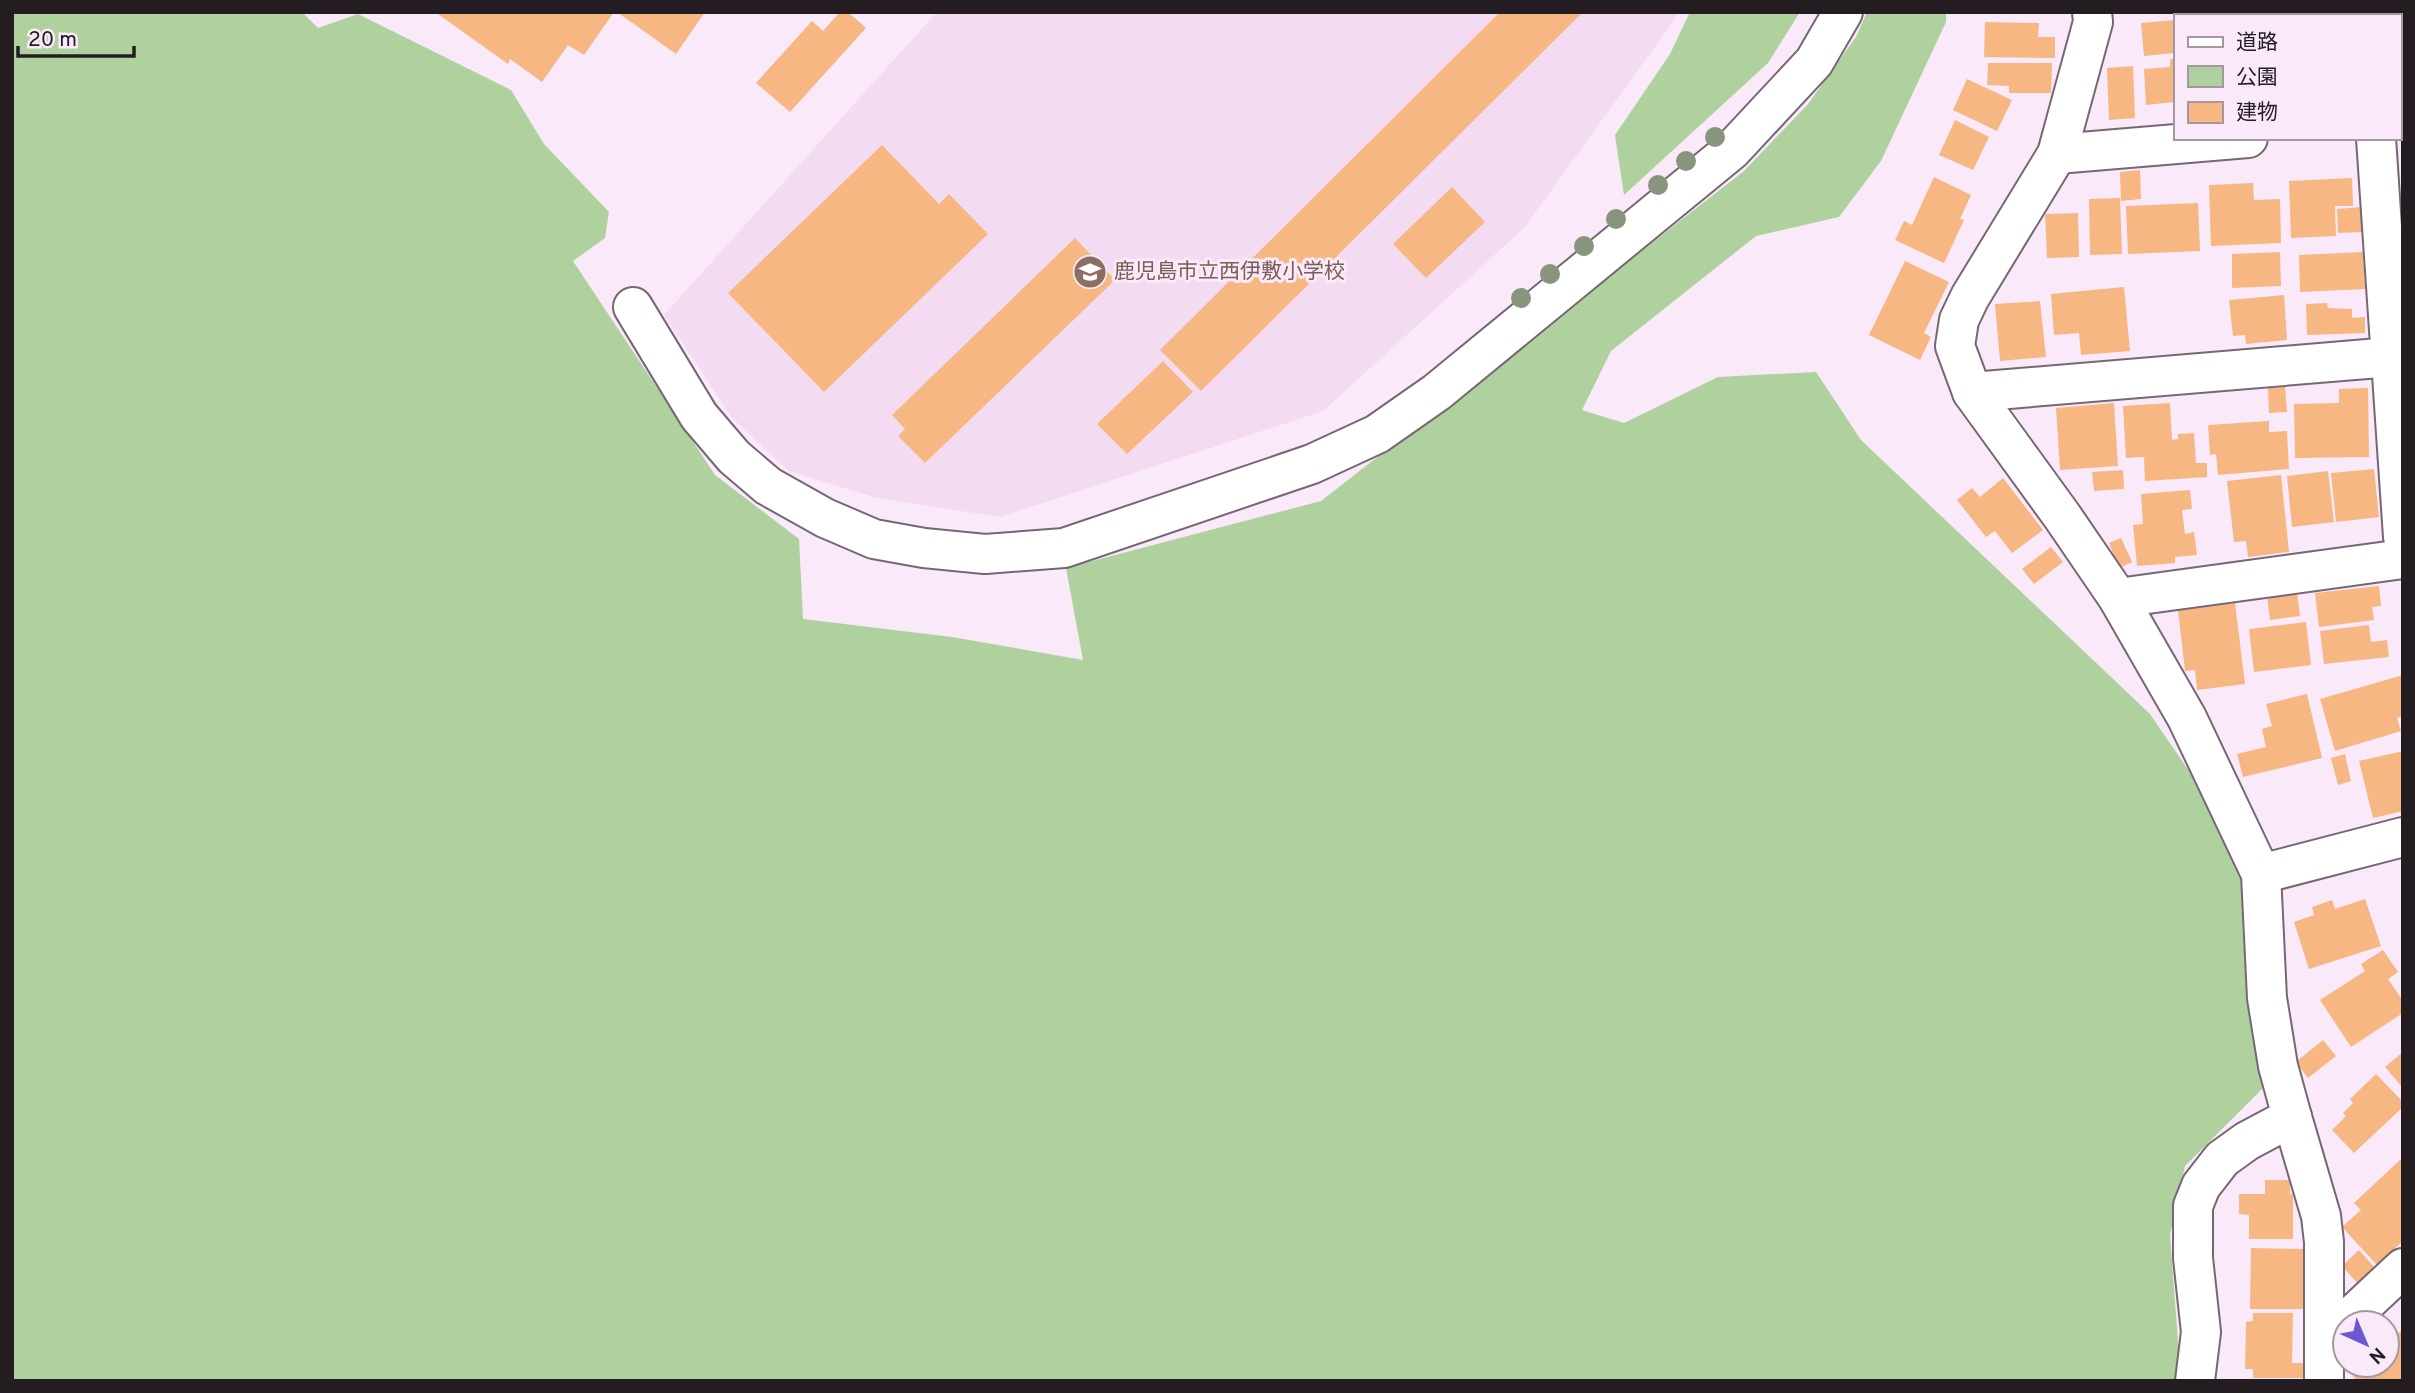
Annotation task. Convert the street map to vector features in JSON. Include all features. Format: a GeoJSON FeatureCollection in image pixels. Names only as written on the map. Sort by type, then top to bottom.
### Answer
{"type":"FeatureCollection","features":[{"type":"Feature","properties":{"kind":"street"},"geometry":{"type":"LineString","coordinates":[[633,307],[699,416],[734,457],[768,486],[825,518],[874,539],[924,548],[985,554],[1064,548],[1312,464],[1377,434],[1437,392],[1732,150],[1814,62],[1843,12]]}},
{"type":"Feature","properties":{"kind":"street"},"geometry":{"type":"LineString","coordinates":[[2092,12],[2092,22],[2057,154],[1970,297],[1958,320],[1955,346],[1972,392],[2118,598],[2188,718],[2262,874],[2267,998],[2278,1066],[2321,1216],[2324,1242],[2323,1381]]}},
{"type":"Feature","properties":{"kind":"street"},"geometry":{"type":"LineString","coordinates":[[2057,154],[2224,140]]}},
{"type":"Feature","properties":{"kind":"street"},"geometry":{"type":"LineString","coordinates":[[2376,140],[2397,356],[2403,537]]}},
{"type":"Feature","properties":{"kind":"street"},"geometry":{"type":"LineString","coordinates":[[1972,392],[2397,356]]}},
{"type":"Feature","properties":{"kind":"street"},"geometry":{"type":"LineString","coordinates":[[2118,598],[2403,559]]}},
{"type":"Feature","properties":{"kind":"street"},"geometry":{"type":"LineString","coordinates":[[2262,874],[2403,837]]}},
{"type":"Feature","properties":{"kind":"street"},"geometry":{"type":"LineString","coordinates":[[2195,1381],[2201,1332],[2193,1258],[2193,1206],[2201,1186],[2222,1159],[2247,1141],[2292,1117]]}},
{"type":"Feature","properties":{"kind":"street"},"geometry":{"type":"LineString","coordinates":[[2325,1341],[2403,1268]]}},
{"type":"Feature","properties":{"kind":"shaded area","name":"鹿児島市立西伊敷小学校"},"geometry":{"type":"Polygon","coordinates":[[[937,12],[1680,12],[1524,228],[1323,411],[1000,517],[877,498],[789,471],[732,418],[664,315],[937,12]]]}},
{"type":"Feature","properties":{"kind":"green space"},"geometry":{"type":"Polygon","coordinates":[[[12,12],[302,12],[318,28],[358,14],[511,90],[544,144],[609,212],[605,238],[573,261],[715,475],[799,539],[803,619],[952,637],[1083,660],[1066,568],[1321,501],[1744,171],[1808,104],[1856,37],[1867,12],[1946,12],[1946,22],[1881,161],[1839,217],[1756,236],[1611,351],[1582,410],[1624,423],[1718,377],[1816,372],[1861,440],[2150,714],[2217,812],[2246,894],[2269,1082],[2185,1166],[2170,1235],[2181,1381],[12,1381],[12,12]]]}},
{"type":"Feature","properties":{"kind":"green space"},"geometry":{"type":"Polygon","coordinates":[[[1690,12],[1800,12],[1768,63],[1624,195],[1615,135],[1670,54],[1690,12]]]}},
{"type":"Feature","properties":{"kind":"building"},"geometry":{"type":"Polygon","coordinates":[[[435,12],[614,12],[584,55],[568,45],[542,82],[510,59],[508,64],[435,12]]]}},
{"type":"Feature","properties":{"kind":"building"},"geometry":{"type":"Polygon","coordinates":[[[617,12],[705,12],[676,54],[617,12]]]}},
{"type":"Feature","properties":{"kind":"building"},"geometry":{"type":"Polygon","coordinates":[[[840,12],[848,12],[866,28],[790,112],[756,83],[812,21],[823,31],[840,12]]]}},
{"type":"Feature","properties":{"kind":"building"},"geometry":{"type":"Polygon","coordinates":[[[1500,12],[1583,12],[1201,391],[1160,350],[1500,12]]]}},
{"type":"Feature","properties":{"kind":"building"},"geometry":{"type":"Polygon","coordinates":[[[2278,12],[2322,12],[2322,14],[2278,12]]]}},
{"type":"Feature","properties":{"kind":"building"},"geometry":{"type":"Polygon","coordinates":[[[2174,20],[2174,53],[2144,56],[2141,23],[2174,20]]]}},
{"type":"Feature","properties":{"kind":"building"},"geometry":{"type":"Polygon","coordinates":[[[1985,22],[2039,23],[2038,37],[2055,37],[2055,58],[1984,57],[1985,22]]]}},
{"type":"Feature","properties":{"kind":"building"},"geometry":{"type":"Polygon","coordinates":[[[2170,59],[2174,59],[2174,102],[2146,105],[2144,69],[2170,67],[2170,59]]]}},
{"type":"Feature","properties":{"kind":"building"},"geometry":{"type":"Polygon","coordinates":[[[1988,63],[2052,63],[2051,93],[2009,93],[2009,86],[1987,85],[1988,63]]]}},
{"type":"Feature","properties":{"kind":"building"},"geometry":{"type":"Polygon","coordinates":[[[2133,66],[2135,118],[2109,120],[2107,68],[2133,66]]]}},
{"type":"Feature","properties":{"kind":"building"},"geometry":{"type":"Polygon","coordinates":[[[1967,79],[2012,100],[1997,131],[1953,110],[1967,79]]]}},
{"type":"Feature","properties":{"kind":"building"},"geometry":{"type":"Polygon","coordinates":[[[1955,120],[1989,137],[1973,170],[1939,155],[1955,120]]]}},
{"type":"Feature","properties":{"kind":"building"},"geometry":{"type":"Polygon","coordinates":[[[882,145],[939,204],[949,194],[988,234],[824,392],[728,293],[882,145]]]}},
{"type":"Feature","properties":{"kind":"building"},"geometry":{"type":"Polygon","coordinates":[[[2140,170],[2141,199],[2121,201],[2120,172],[2140,170]]]}},
{"type":"Feature","properties":{"kind":"building"},"geometry":{"type":"Polygon","coordinates":[[[1934,177],[1971,195],[1960,219],[1964,220],[1944,263],[1895,240],[1904,221],[1912,225],[1934,177]]]}},
{"type":"Feature","properties":{"kind":"building"},"geometry":{"type":"Polygon","coordinates":[[[2352,178],[2353,206],[2335,206],[2336,236],[2291,238],[2289,181],[2352,178]]]}},
{"type":"Feature","properties":{"kind":"building"},"geometry":{"type":"Polygon","coordinates":[[[2253,183],[2254,200],[2280,199],[2281,243],[2211,246],[2209,185],[2253,183]]]}},
{"type":"Feature","properties":{"kind":"building"},"geometry":{"type":"Polygon","coordinates":[[[1452,187],[1485,222],[1426,278],[1393,244],[1452,187]]]}},
{"type":"Feature","properties":{"kind":"building"},"geometry":{"type":"Polygon","coordinates":[[[2120,198],[2122,254],[2090,255],[2089,199],[2120,198]]]}},
{"type":"Feature","properties":{"kind":"building"},"geometry":{"type":"Polygon","coordinates":[[[2198,203],[2200,251],[2128,254],[2126,206],[2198,203]]]}},
{"type":"Feature","properties":{"kind":"building"},"geometry":{"type":"Polygon","coordinates":[[[2362,207],[2363,232],[2338,233],[2337,209],[2362,207]]]}},
{"type":"Feature","properties":{"kind":"building"},"geometry":{"type":"Polygon","coordinates":[[[2078,213],[2079,257],[2047,258],[2045,214],[2078,213]]]}},
{"type":"Feature","properties":{"kind":"building"},"geometry":{"type":"Polygon","coordinates":[[[1075,238],[1115,280],[925,463],[898,436],[905,429],[892,415],[1075,238]]]}},
{"type":"Feature","properties":{"kind":"building"},"geometry":{"type":"Polygon","coordinates":[[[2280,252],[2281,286],[2232,288],[2232,254],[2280,252]]]}},
{"type":"Feature","properties":{"kind":"building"},"geometry":{"type":"Polygon","coordinates":[[[2363,252],[2365,289],[2300,292],[2299,255],[2363,252]]]}},
{"type":"Feature","properties":{"kind":"building"},"geometry":{"type":"Polygon","coordinates":[[[1905,261],[1949,282],[1924,333],[1931,337],[1920,360],[1869,335],[1905,261]]]}},
{"type":"Feature","properties":{"kind":"building"},"geometry":{"type":"Polygon","coordinates":[[[2124,287],[2130,351],[2081,355],[2079,333],[2054,335],[2051,294],[2124,287]]]}},
{"type":"Feature","properties":{"kind":"building"},"geometry":{"type":"Polygon","coordinates":[[[2284,295],[2287,340],[2246,344],[2245,335],[2233,336],[2229,300],[2284,295]]]}},
{"type":"Feature","properties":{"kind":"building"},"geometry":{"type":"Polygon","coordinates":[[[2040,301],[2046,357],[2000,361],[1995,304],[2040,301]]]}},
{"type":"Feature","properties":{"kind":"building"},"geometry":{"type":"Polygon","coordinates":[[[2327,303],[2328,308],[2352,309],[2352,318],[2365,317],[2365,333],[2307,335],[2306,304],[2327,303]]]}},
{"type":"Feature","properties":{"kind":"building"},"geometry":{"type":"Polygon","coordinates":[[[1163,361],[1193,392],[1127,454],[1097,424],[1163,361]]]}},
{"type":"Feature","properties":{"kind":"building"},"geometry":{"type":"Polygon","coordinates":[[[2285,387],[2287,412],[2269,413],[2268,388],[2285,387]]]}},
{"type":"Feature","properties":{"kind":"building"},"geometry":{"type":"Polygon","coordinates":[[[2368,388],[2369,457],[2295,458],[2294,404],[2339,403],[2339,389],[2368,388]]]}},
{"type":"Feature","properties":{"kind":"building"},"geometry":{"type":"Polygon","coordinates":[[[2114,403],[2118,466],[2060,470],[2056,408],[2114,403]]]}},
{"type":"Feature","properties":{"kind":"building"},"geometry":{"type":"Polygon","coordinates":[[[2170,403],[2172,440],[2178,439],[2178,434],[2194,433],[2196,463],[2207,463],[2207,477],[2145,481],[2144,457],[2126,458],[2123,406],[2170,403]]]}},
{"type":"Feature","properties":{"kind":"building"},"geometry":{"type":"Polygon","coordinates":[[[2269,421],[2269,432],[2287,431],[2289,469],[2218,475],[2216,454],[2210,455],[2208,425],[2269,421]]]}},
{"type":"Feature","properties":{"kind":"building"},"geometry":{"type":"Polygon","coordinates":[[[2374,469],[2379,517],[2336,522],[2331,473],[2374,469]]]}},
{"type":"Feature","properties":{"kind":"building"},"geometry":{"type":"Polygon","coordinates":[[[2123,470],[2124,489],[2094,491],[2092,472],[2123,470]]]}},
{"type":"Feature","properties":{"kind":"building"},"geometry":{"type":"Polygon","coordinates":[[[2328,471],[2334,522],[2292,527],[2287,476],[2328,471]]]}},
{"type":"Feature","properties":{"kind":"building"},"geometry":{"type":"Polygon","coordinates":[[[2281,475],[2289,552],[2248,557],[2246,541],[2234,542],[2227,481],[2281,475]]]}},
{"type":"Feature","properties":{"kind":"building"},"geometry":{"type":"Polygon","coordinates":[[[2003,478],[2043,530],[2012,553],[1995,531],[1986,537],[1957,500],[1972,488],[1980,497],[2003,478]]]}},
{"type":"Feature","properties":{"kind":"building"},"geometry":{"type":"Polygon","coordinates":[[[2190,490],[2192,509],[2182,510],[2185,534],[2194,532],[2197,555],[2175,557],[2175,563],[2137,566],[2133,525],[2143,524],[2141,494],[2190,490]]]}},
{"type":"Feature","properties":{"kind":"building"},"geometry":{"type":"Polygon","coordinates":[[[2121,538],[2132,562],[2119,568],[2109,543],[2121,538]]]}},
{"type":"Feature","properties":{"kind":"building"},"geometry":{"type":"Polygon","coordinates":[[[2051,547],[2063,562],[2034,584],[2022,569],[2051,547]]]}},
{"type":"Feature","properties":{"kind":"building"},"geometry":{"type":"Polygon","coordinates":[[[2379,586],[2381,606],[2372,607],[2374,620],[2319,627],[2315,593],[2379,586]]]}},
{"type":"Feature","properties":{"kind":"building"},"geometry":{"type":"Polygon","coordinates":[[[2297,592],[2300,616],[2270,620],[2267,596],[2297,592]]]}},
{"type":"Feature","properties":{"kind":"building"},"geometry":{"type":"Polygon","coordinates":[[[2235,603],[2245,684],[2197,690],[2195,670],[2185,671],[2178,610],[2235,603]]]}},
{"type":"Feature","properties":{"kind":"building"},"geometry":{"type":"Polygon","coordinates":[[[2306,622],[2311,665],[2254,672],[2249,629],[2306,622]]]}},
{"type":"Feature","properties":{"kind":"building"},"geometry":{"type":"Polygon","coordinates":[[[2369,625],[2371,642],[2387,640],[2389,657],[2324,664],[2320,631],[2369,625]]]}},
{"type":"Feature","properties":{"kind":"building"},"geometry":{"type":"Polygon","coordinates":[[[2403,675],[2403,716],[2397,718],[2401,731],[2335,751],[2320,699],[2403,675]]]}},
{"type":"Feature","properties":{"kind":"building"},"geometry":{"type":"Polygon","coordinates":[[[2307,694],[2322,758],[2243,777],[2237,754],[2266,747],[2262,729],[2272,726],[2266,704],[2307,694]]]}},
{"type":"Feature","properties":{"kind":"building"},"geometry":{"type":"Polygon","coordinates":[[[2403,751],[2403,811],[2373,818],[2359,761],[2403,751]]]}},
{"type":"Feature","properties":{"kind":"building"},"geometry":{"type":"Polygon","coordinates":[[[2345,754],[2351,781],[2338,785],[2331,758],[2345,754]]]}},
{"type":"Feature","properties":{"kind":"building"},"geometry":{"type":"Polygon","coordinates":[[[2365,899],[2381,946],[2309,969],[2294,922],[2314,915],[2312,907],[2332,900],[2335,909],[2365,899]]]}},
{"type":"Feature","properties":{"kind":"building"},"geometry":{"type":"Polygon","coordinates":[[[2383,950],[2398,972],[2388,979],[2403,1001],[2403,1013],[2351,1047],[2320,1000],[2365,971],[2361,964],[2383,950]]]}},
{"type":"Feature","properties":{"kind":"building"},"geometry":{"type":"Polygon","coordinates":[[[2323,1040],[2336,1056],[2308,1078],[2296,1062],[2323,1040]]]}},
{"type":"Feature","properties":{"kind":"building"},"geometry":{"type":"Polygon","coordinates":[[[2403,1052],[2403,1088],[2385,1067],[2403,1052]]]}},
{"type":"Feature","properties":{"kind":"building"},"geometry":{"type":"Polygon","coordinates":[[[2376,1074],[2403,1102],[2403,1107],[2354,1153],[2332,1130],[2346,1116],[2343,1113],[2353,1103],[2350,1099],[2376,1074]]]}},
{"type":"Feature","properties":{"kind":"building"},"geometry":{"type":"Polygon","coordinates":[[[2400,1160],[2403,1164],[2403,1241],[2377,1265],[2342,1227],[2361,1210],[2354,1203],[2400,1160]]]}},
{"type":"Feature","properties":{"kind":"building"},"geometry":{"type":"Polygon","coordinates":[[[2265,1180],[2290,1180],[2290,1194],[2293,1194],[2293,1239],[2249,1239],[2249,1215],[2239,1214],[2239,1194],[2265,1194],[2265,1180]]]}},
{"type":"Feature","properties":{"kind":"building"},"geometry":{"type":"Polygon","coordinates":[[[2251,1248],[2304,1249],[2303,1309],[2250,1309],[2251,1248]]]}},
{"type":"Feature","properties":{"kind":"building"},"geometry":{"type":"Polygon","coordinates":[[[2359,1250],[2376,1269],[2359,1285],[2342,1266],[2359,1250]]]}},
{"type":"Feature","properties":{"kind":"building"},"geometry":{"type":"Polygon","coordinates":[[[2253,1313],[2293,1313],[2292,1363],[2305,1363],[2306,1378],[2253,1378],[2253,1369],[2245,1369],[2246,1322],[2253,1321],[2253,1313]]]}},
{"type":"Feature","properties":{"kind":"building"},"geometry":{"type":"Polygon","coordinates":[[[2403,1329],[2403,1381],[2357,1381],[2355,1379],[2401,1379],[2403,1329]]]}},
{"type":"Feature","properties":{"kind":"place","name":"鹿児島市立西伊敷小学校"},"geometry":{"type":"Point","coordinates":[1090,272]}}]}
